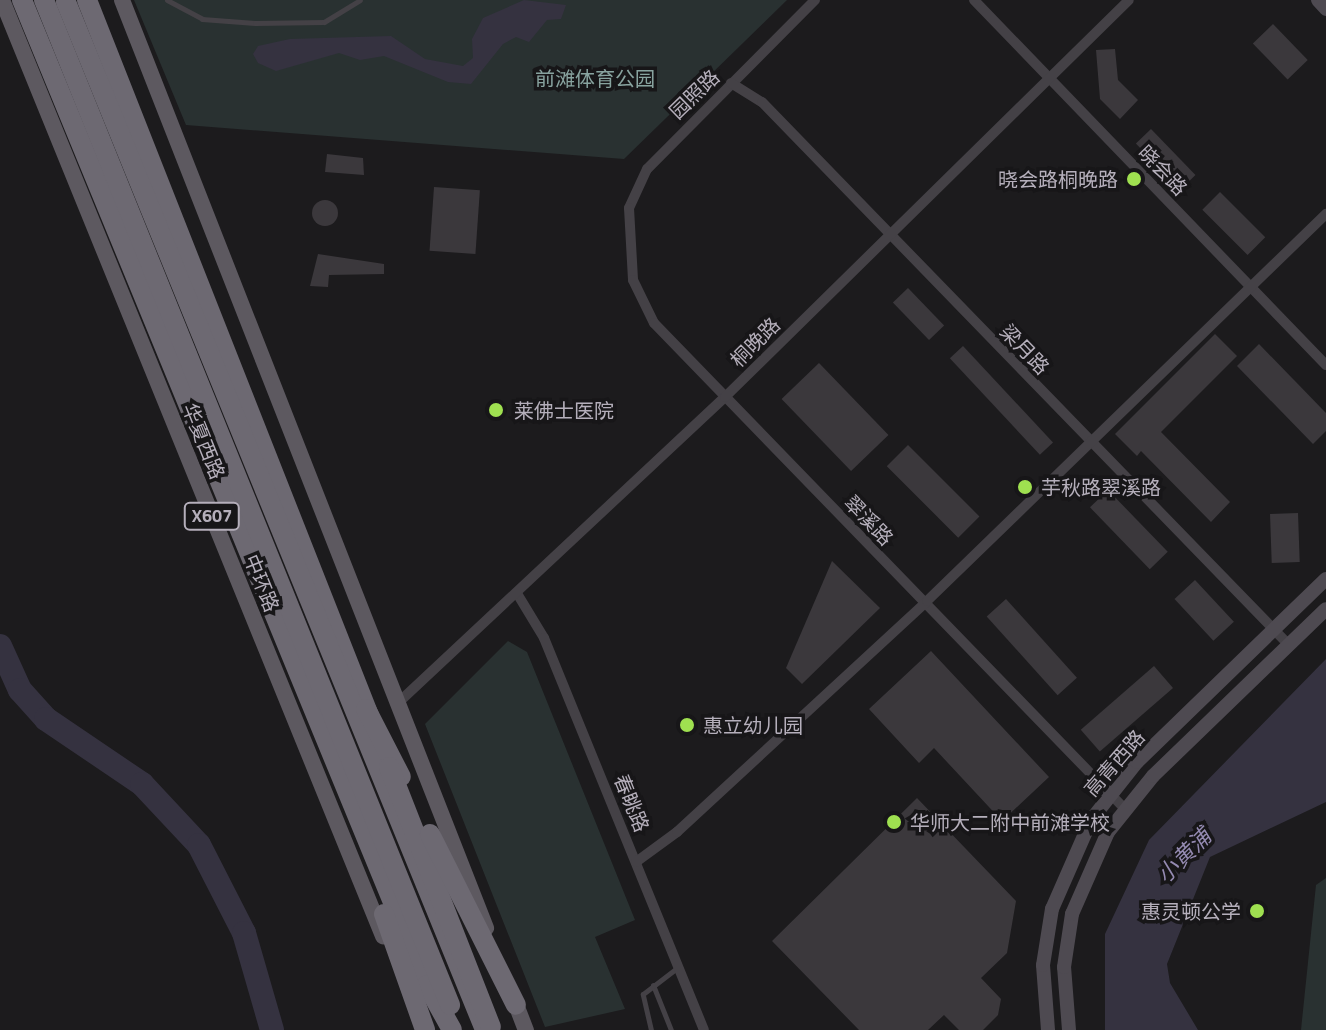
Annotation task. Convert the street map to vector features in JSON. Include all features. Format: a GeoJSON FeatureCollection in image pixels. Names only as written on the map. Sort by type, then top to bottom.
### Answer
{"type":"FeatureCollection","features":[{"type":"Feature","properties":{"kind":"highway","name":"中环路"},"geometry":{"type":"LineString","coordinates":[[22,0],[427,985],[452,1030]]}},
{"type":"Feature","properties":{"kind":"highway","name":"中环路"},"geometry":{"type":"LineString","coordinates":[[44,0],[459,1030]]}},
{"type":"Feature","properties":{"kind":"highway","name":"中环路"},"geometry":{"type":"LineString","coordinates":[[77,1],[364,705],[492,1030]]}},
{"type":"Feature","properties":{"kind":"highway","name":"中环路"},"geometry":{"type":"LineString","coordinates":[[77,1],[485,1030]]}},
{"type":"Feature","properties":{"kind":"highway"},"geometry":{"type":"LineString","coordinates":[[309,699],[424,1030]]}},
{"type":"Feature","properties":{"kind":"highway"},"geometry":{"type":"LineString","coordinates":[[364,705],[516,1005]]}},
{"type":"Feature","properties":{"kind":"main road","name":"华夏西路"},"geometry":{"type":"LineString","coordinates":[[2,0],[312,774],[424,1030]]}},
{"type":"Feature","properties":{"kind":"main road"},"geometry":{"type":"LineString","coordinates":[[122,0],[526,1030]]}},
{"type":"Feature","properties":{"kind":"street","name":"园照路"},"geometry":{"type":"LineString","coordinates":[[627,232],[629,208],[647,169],[815,0]]}},
{"type":"Feature","properties":{"kind":"street","name":"晓会路"},"geometry":{"type":"LineString","coordinates":[[974,0],[1326,365]]}},
{"type":"Feature","properties":{"kind":"street","name":"桐晚路"},"geometry":{"type":"LineString","coordinates":[[399,702],[518,595],[725,397],[1129,0]]}},
{"type":"Feature","properties":{"kind":"street"},"geometry":{"type":"LineString","coordinates":[[1318,0],[1326,9]]}},
{"type":"Feature","properties":{"kind":"street","name":"梁月路"},"geometry":{"type":"LineString","coordinates":[[731,83],[762,102],[1289,645]]}},
{"type":"Feature","properties":{"kind":"street"},"geometry":{"type":"LineString","coordinates":[[636,862],[677,832],[927,601],[1249,285],[1326,214]]}},
{"type":"Feature","properties":{"kind":"street","name":"翠溪路"},"geometry":{"type":"LineString","coordinates":[[627,232],[643,305],[725,397],[927,601],[1126,810]]}},
{"type":"Feature","properties":{"kind":"street","name":"高青西路"},"geometry":{"type":"LineString","coordinates":[[1048,1030],[1043,965],[1052,909],[1068,862],[1112,795],[1326,579]]}},
{"type":"Feature","properties":{"kind":"street","name":"春眺路"},"geometry":{"type":"LineString","coordinates":[[518,595],[544,638],[704,1030]]}},
{"type":"Feature","properties":{"kind":"street","name":"高青西路"},"geometry":{"type":"LineString","coordinates":[[1069,1030],[1064,967],[1072,914],[1087,871],[1126,810],[1326,609]]}},
{"type":"Feature","properties":{"kind":"lane"},"geometry":{"type":"LineString","coordinates":[[167,0],[202,19],[255,23],[324,22],[360,0]]}},
{"type":"Feature","properties":{"kind":"lane"},"geometry":{"type":"LineString","coordinates":[[651,1030],[641,1003],[653,985],[678,967]]}},
{"type":"Feature","properties":{"kind":"lane"},"geometry":{"type":"LineString","coordinates":[[653,985],[671,1030]]}},
{"type":"Feature","properties":{"kind":"green space","name":"前滩体育公园"},"geometry":{"type":"Polygon","coordinates":[[[134,0],[787,0],[624,159],[186,125],[134,0]]]}},
{"type":"Feature","properties":{"kind":"green space"},"geometry":{"type":"Polygon","coordinates":[[[508,641],[527,652],[635,920],[595,937],[625,1009],[545,1027],[425,724],[508,641]]]}},
{"type":"Feature","properties":{"kind":"green space"},"geometry":{"type":"Polygon","coordinates":[[[1326,878],[1326,1030],[1301,1030],[1316,885],[1326,878]]]}},
{"type":"Feature","properties":{"kind":"water"},"geometry":{"type":"Polygon","coordinates":[[[524,0],[566,5],[561,19],[547,20],[529,42],[516,37],[503,44],[471,84],[448,82],[384,56],[360,60],[339,53],[276,71],[258,63],[253,54],[258,46],[290,39],[391,36],[425,59],[463,66],[473,58],[472,39],[483,18],[524,0]]]}},
{"type":"Feature","properties":{"kind":"water","name":"小黄浦"},"geometry":{"type":"Polygon","coordinates":[[[1326,659],[1326,802],[1210,857],[1167,964],[1170,983],[1198,1030],[1105,1030],[1105,934],[1149,840],[1326,659]]]}},
{"type":"Feature","properties":{"kind":"building"},"geometry":{"type":"Polygon","coordinates":[[[1273,24],[1308,60],[1288,79],[1253,43],[1273,24]]]}},
{"type":"Feature","properties":{"kind":"building"},"geometry":{"type":"Polygon","coordinates":[[[1115,49],[1118,80],[1138,100],[1120,119],[1100,99],[1096,50],[1115,49]]]}},
{"type":"Feature","properties":{"kind":"building"},"geometry":{"type":"Polygon","coordinates":[[[1151,129],[1195,175],[1180,190],[1136,144],[1151,129]]]}},
{"type":"Feature","properties":{"kind":"building"},"geometry":{"type":"Polygon","coordinates":[[[327,154],[363,158],[364,175],[325,172],[327,154]]]}},
{"type":"Feature","properties":{"kind":"building"},"geometry":{"type":"Polygon","coordinates":[[[434,187],[480,190],[475,254],[430,251],[434,187]]]}},
{"type":"Feature","properties":{"kind":"building"},"geometry":{"type":"Polygon","coordinates":[[[1220,192],[1265,237],[1248,255],[1202,210],[1220,192]]]}},
{"type":"Feature","properties":{"kind":"building"},"geometry":{"type":"Polygon","coordinates":[[[325,200],[334,204],[338,213],[334,222],[325,226],[316,222],[312,213],[316,204],[325,200]]]}},
{"type":"Feature","properties":{"kind":"building"},"geometry":{"type":"Polygon","coordinates":[[[318,254],[384,264],[384,274],[329,275],[328,287],[310,286],[318,254]]]}},
{"type":"Feature","properties":{"kind":"building"},"geometry":{"type":"Polygon","coordinates":[[[908,288],[944,325],[929,340],[893,303],[908,288]]]}},
{"type":"Feature","properties":{"kind":"building"},"geometry":{"type":"Polygon","coordinates":[[[1215,334],[1237,356],[1161,432],[1230,502],[1211,522],[1141,451],[1137,456],[1115,434],[1215,334]]]}},
{"type":"Feature","properties":{"kind":"building"},"geometry":{"type":"Polygon","coordinates":[[[1259,344],[1326,413],[1326,431],[1313,444],[1237,366],[1259,344]]]}},
{"type":"Feature","properties":{"kind":"building"},"geometry":{"type":"Polygon","coordinates":[[[963,346],[1053,443],[1040,455],[950,358],[963,346]]]}},
{"type":"Feature","properties":{"kind":"building"},"geometry":{"type":"Polygon","coordinates":[[[819,363],[888,435],[851,471],[782,399],[819,363]]]}},
{"type":"Feature","properties":{"kind":"building"},"geometry":{"type":"Polygon","coordinates":[[[908,445],[979,516],[958,538],[887,466],[908,445]]]}},
{"type":"Feature","properties":{"kind":"building"},"geometry":{"type":"Polygon","coordinates":[[[1108,490],[1168,552],[1150,569],[1090,507],[1108,490]]]}},
{"type":"Feature","properties":{"kind":"building"},"geometry":{"type":"Polygon","coordinates":[[[1298,513],[1300,562],[1272,563],[1270,514],[1298,513]]]}},
{"type":"Feature","properties":{"kind":"building"},"geometry":{"type":"Polygon","coordinates":[[[832,561],[880,608],[802,684],[786,668],[832,561]]]}},
{"type":"Feature","properties":{"kind":"building"},"geometry":{"type":"Polygon","coordinates":[[[1195,580],[1234,622],[1213,641],[1175,599],[1195,580]]]}},
{"type":"Feature","properties":{"kind":"building"},"geometry":{"type":"Polygon","coordinates":[[[1006,599],[1077,678],[1058,695],[987,616],[1006,599]]]}},
{"type":"Feature","properties":{"kind":"building"},"geometry":{"type":"Polygon","coordinates":[[[931,651],[1049,777],[1002,821],[934,748],[919,763],[869,709],[931,651]]]}},
{"type":"Feature","properties":{"kind":"building"},"geometry":{"type":"Polygon","coordinates":[[[1154,666],[1173,688],[1100,752],[1081,730],[1154,666]]]}},
{"type":"Feature","properties":{"kind":"building"},"geometry":{"type":"Polygon","coordinates":[[[917,798],[1016,901],[1007,953],[981,978],[1001,999],[998,1015],[983,1030],[959,1030],[944,1015],[928,1030],[859,1030],[772,941],[917,798]]]}},
{"type":"Feature","properties":{"kind":"waterway"},"geometry":{"type":"LineString","coordinates":[[0,646],[20,690],[46,719],[142,784],[199,845],[244,933],[272,1030]]}},
{"type":"Feature","properties":{"kind":"place","name":"晓会路桐晚路"},"geometry":{"type":"Point","coordinates":[1134,179]}},
{"type":"Feature","properties":{"kind":"place","name":"莱佛士医院"},"geometry":{"type":"Point","coordinates":[496,410]}},
{"type":"Feature","properties":{"kind":"place","name":"芋秋路翠溪路"},"geometry":{"type":"Point","coordinates":[1025,487]}},
{"type":"Feature","properties":{"kind":"place","name":"惠立幼儿园"},"geometry":{"type":"Point","coordinates":[687,725]}},
{"type":"Feature","properties":{"kind":"place","name":"华师大二附中前滩学校"},"geometry":{"type":"Point","coordinates":[894,822]}},
{"type":"Feature","properties":{"kind":"place","name":"惠灵顿公学"},"geometry":{"type":"Point","coordinates":[1257,911]}}]}
